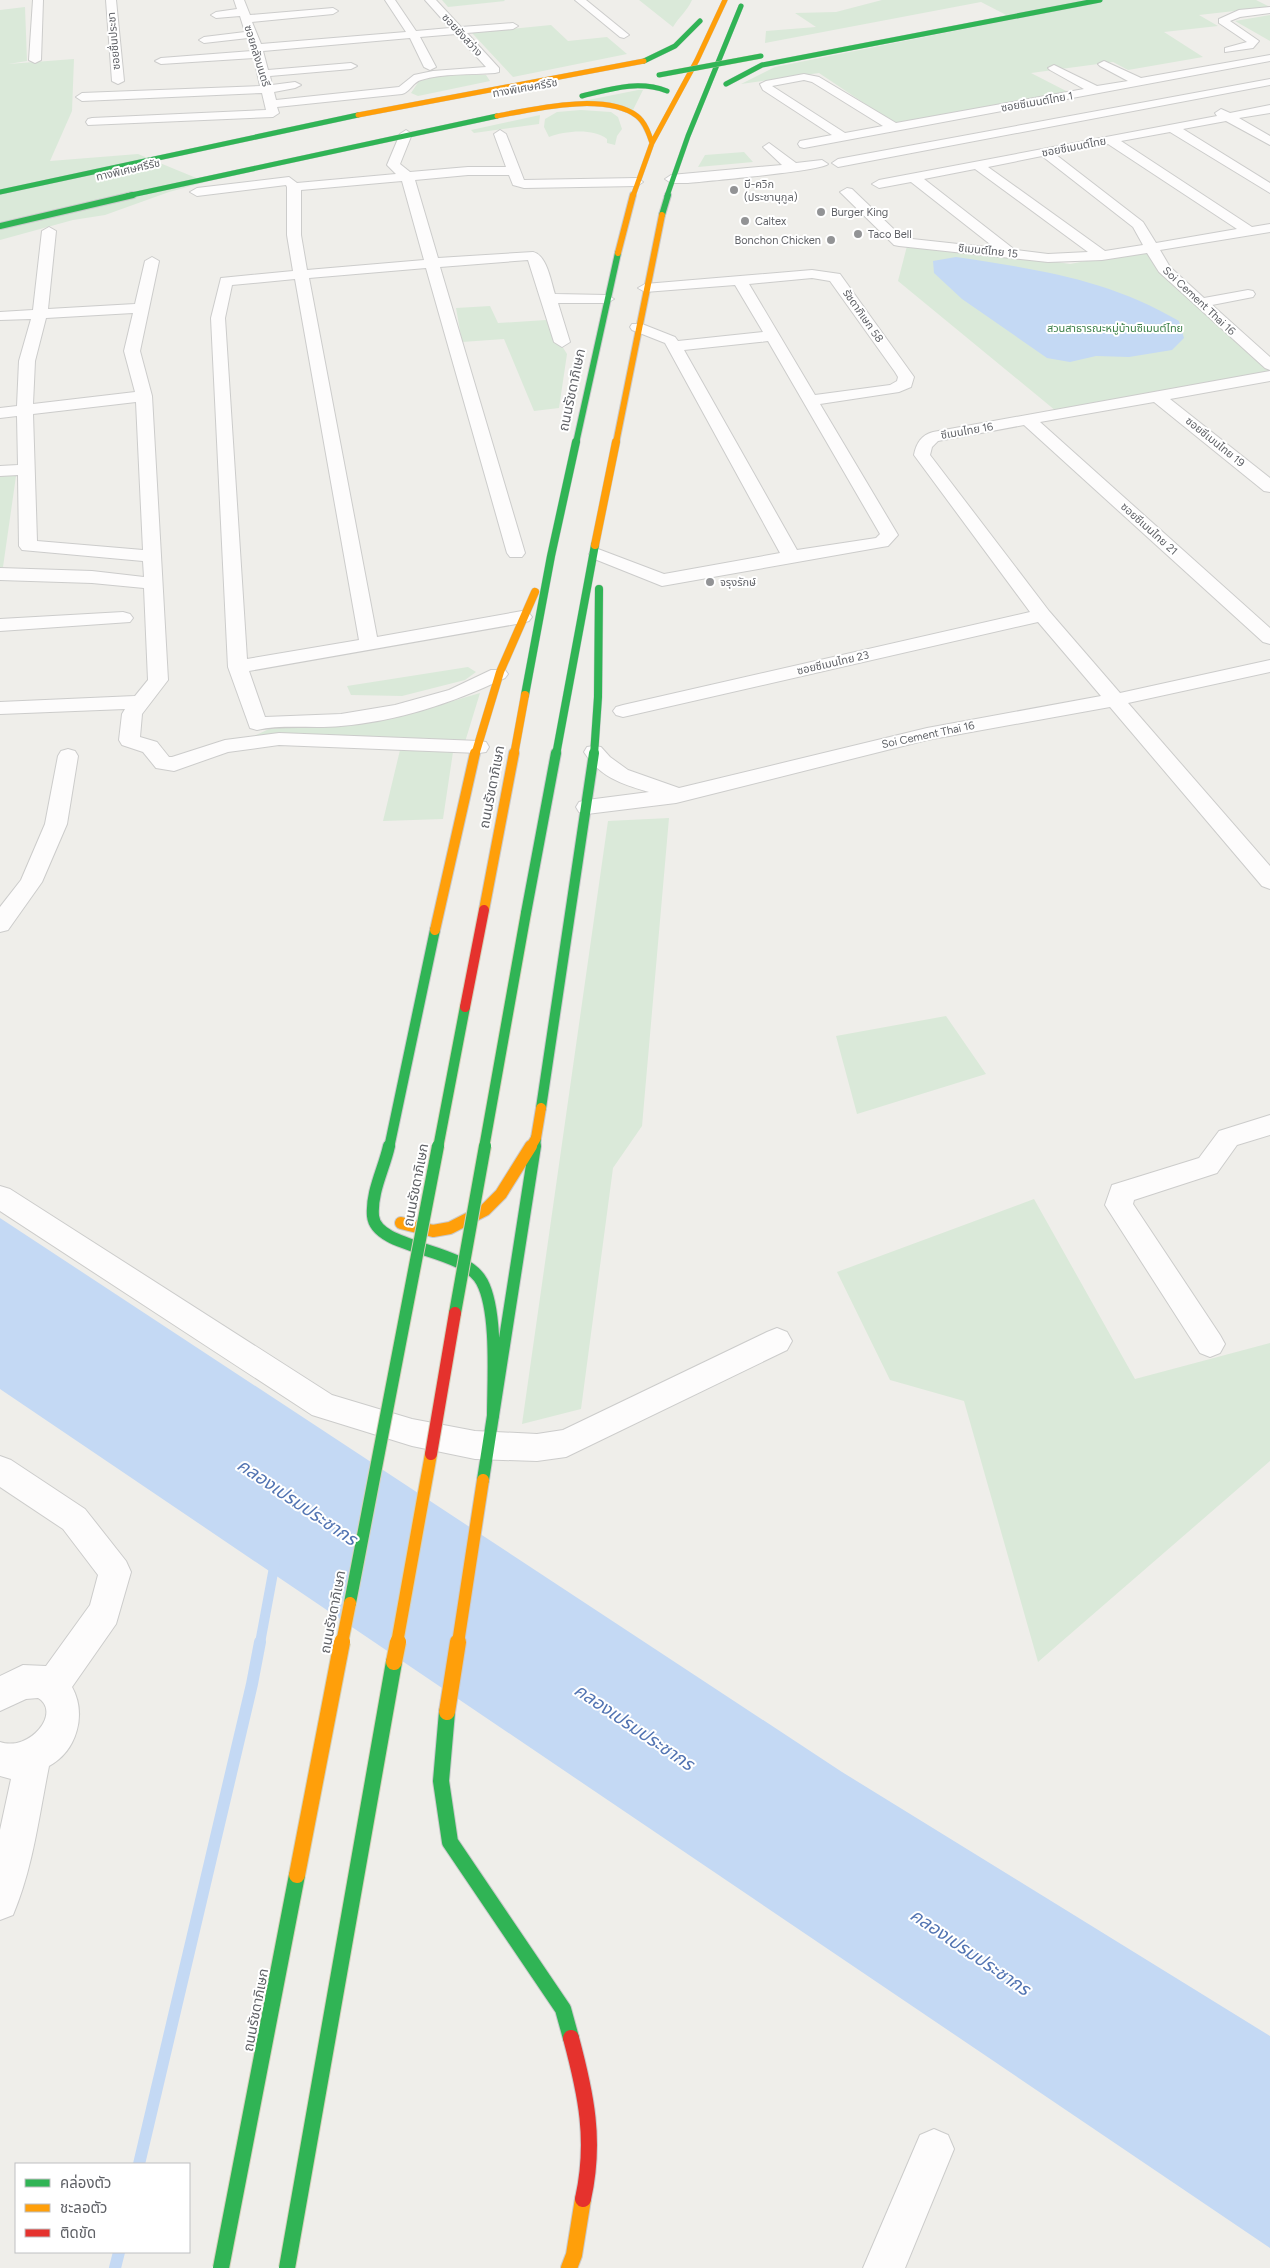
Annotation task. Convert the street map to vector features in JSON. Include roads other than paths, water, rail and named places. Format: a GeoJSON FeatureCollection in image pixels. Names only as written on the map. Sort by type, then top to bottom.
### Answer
{"type":"FeatureCollection","features":[{"type":"Feature","properties":{"kind":"main road","name":"ถนนรัชดาภิเษก"},"geometry":{"type":"LineString","coordinates":[[221,2268],[484,910],[548,569],[607,299],[627,213],[652,143],[726,0]]}},
{"type":"Feature","properties":{"kind":"main road"},"geometry":{"type":"LineString","coordinates":[[287,2268],[526,913],[637,327],[671,179],[718,68],[744,0]]}},
{"type":"Feature","properties":{"kind":"main road","name":"ทางพิเศษศรีรัช"},"geometry":{"type":"LineString","coordinates":[[426,119],[1058,0]]}},
{"type":"Feature","properties":{"kind":"main road"},"geometry":{"type":"LineString","coordinates":[[726,84],[744,72],[762,66],[1100,0]]}},
{"type":"Feature","properties":{"kind":"main road","name":"ถนนรัชดาภิเษก"},"geometry":{"type":"LineString","coordinates":[[0,192],[160,154],[643,61],[663,55],[678,46],[703,15],[667,91],[665,103],[667,115]]}},
{"type":"Feature","properties":{"kind":"main road"},"geometry":{"type":"LineString","coordinates":[[720,96],[746,46]]}},
{"type":"Feature","properties":{"kind":"main road","name":"ทางพิเศษศรีรัช"},"geometry":{"type":"LineString","coordinates":[[0,202],[219,152],[392,117],[767,46]]}},
{"type":"Feature","properties":{"kind":"main road"},"geometry":{"type":"LineString","coordinates":[[488,116],[644,85],[657,85],[667,91]]}},
{"type":"Feature","properties":{"kind":"main road"},"geometry":{"type":"LineString","coordinates":[[0,226],[259,166],[404,127],[565,106],[615,108],[639,115],[646,123],[652,143]]}},
{"type":"Feature","properties":{"kind":"main road"},"geometry":{"type":"LineString","coordinates":[[690,132],[712,109]]}},
{"type":"Feature","properties":{"kind":"main road"},"geometry":{"type":"LineString","coordinates":[[569,2268],[574,2255],[590,2160],[589,2126],[584,2086],[563,2009],[450,1842],[441,1781],[445,1726],[594,752],[598,697],[598,554],[600,523]]}},
{"type":"Feature","properties":{"kind":"main road"},"geometry":{"type":"LineString","coordinates":[[536,1138],[501,1194],[485,1210],[466,1222],[450,1228],[433,1231],[404,1226],[388,1212],[384,1202],[383,1184],[388,1150],[455,837],[498,674],[522,618],[548,569]]}},
{"type":"Feature","properties":{"kind":"main road"},"geometry":{"type":"LineString","coordinates":[[388,1150],[373,1198],[372,1219],[382,1233],[399,1242],[447,1254],[470,1266],[482,1280],[490,1318],[493,1417]]}},
{"type":"Feature","properties":{"kind":"street"},"geometry":{"type":"LineString","coordinates":[[35,60],[38,0]]}},
{"type":"Feature","properties":{"kind":"street","name":"ซอยชื่นประชา"},"geometry":{"type":"LineString","coordinates":[[111,0],[118,81]]}},
{"type":"Feature","properties":{"kind":"street"},"geometry":{"type":"LineString","coordinates":[[390,0],[413,34],[430,67]]}},
{"type":"Feature","properties":{"kind":"street","name":"ซอยยังสว่าง"},"geometry":{"type":"LineString","coordinates":[[430,0],[494,69]]}},
{"type":"Feature","properties":{"kind":"street"},"geometry":{"type":"LineString","coordinates":[[580,0],[624,35]]}},
{"type":"Feature","properties":{"kind":"street"},"geometry":{"type":"LineString","coordinates":[[214,12],[244,9],[297,14],[333,11]]}},
{"type":"Feature","properties":{"kind":"street","name":"ซอยคลังมนตรี"},"geometry":{"type":"LineString","coordinates":[[244,9],[258,51],[272,109]]}},
{"type":"Feature","properties":{"kind":"street"},"geometry":{"type":"LineString","coordinates":[[1229,50],[1249,46],[1253,41],[1228,26],[1223,21],[1225,19],[1270,10]]}},
{"type":"Feature","properties":{"kind":"street"},"geometry":{"type":"LineString","coordinates":[[297,14],[309,43]]}},
{"type":"Feature","properties":{"kind":"street"},"geometry":{"type":"LineString","coordinates":[[161,61],[258,51],[309,43],[513,26]]}},
{"type":"Feature","properties":{"kind":"street"},"geometry":{"type":"LineString","coordinates":[[204,40],[252,34]]}},
{"type":"Feature","properties":{"kind":"street","name":"ซอยซีเมนต์ไทย 1"},"geometry":{"type":"LineString","coordinates":[[804,144],[1270,58]]}},
{"type":"Feature","properties":{"kind":"street"},"geometry":{"type":"LineString","coordinates":[[1104,64],[1142,83]]}},
{"type":"Feature","properties":{"kind":"street"},"geometry":{"type":"LineString","coordinates":[[263,74],[351,66]]}},
{"type":"Feature","properties":{"kind":"street"},"geometry":{"type":"LineString","coordinates":[[1054,68],[1097,91]]}},
{"type":"Feature","properties":{"kind":"street"},"geometry":{"type":"LineString","coordinates":[[92,122],[272,109],[402,90],[414,78],[434,74],[494,69]]}},
{"type":"Feature","properties":{"kind":"street"},"geometry":{"type":"LineString","coordinates":[[383,77],[387,92]]}},
{"type":"Feature","properties":{"kind":"street"},"geometry":{"type":"LineString","coordinates":[[843,137],[767,88],[766,84],[804,77],[815,78],[894,127]]}},
{"type":"Feature","properties":{"kind":"street"},"geometry":{"type":"LineString","coordinates":[[1162,79],[1270,141]]}},
{"type":"Feature","properties":{"kind":"street"},"geometry":{"type":"LineString","coordinates":[[838,163],[1270,82]]}},
{"type":"Feature","properties":{"kind":"street"},"geometry":{"type":"LineString","coordinates":[[82,97],[267,89],[304,84]]}},
{"type":"Feature","properties":{"kind":"street","name":"ซอยซีเมนต์ไทย"},"geometry":{"type":"LineString","coordinates":[[879,184],[1270,109]]}},
{"type":"Feature","properties":{"kind":"street"},"geometry":{"type":"LineString","coordinates":[[404,127],[393,165],[408,176],[516,553]]}},
{"type":"Feature","properties":{"kind":"street"},"geometry":{"type":"LineString","coordinates":[[1172,128],[1270,190]]}},
{"type":"Feature","properties":{"kind":"street"},"geometry":{"type":"LineString","coordinates":[[500,134],[518,182],[524,184],[637,182]]}},
{"type":"Feature","properties":{"kind":"street"},"geometry":{"type":"LineString","coordinates":[[1111,140],[1249,231]]}},
{"type":"Feature","properties":{"kind":"street"},"geometry":{"type":"LineString","coordinates":[[769,147],[794,168]]}},
{"type":"Feature","properties":{"kind":"street","name":"Soi Cement Thai 16"},"geometry":{"type":"LineString","coordinates":[[1046,152],[1138,225],[1164,269],[1199,303],[1270,365]]}},
{"type":"Feature","properties":{"kind":"street"},"geometry":{"type":"LineString","coordinates":[[671,179],[822,164]]}},
{"type":"Feature","properties":{"kind":"street"},"geometry":{"type":"LineString","coordinates":[[978,165],[1102,256]]}},
{"type":"Feature","properties":{"kind":"street"},"geometry":{"type":"LineString","coordinates":[[294,187],[468,171],[513,170]]}},
{"type":"Feature","properties":{"kind":"street"},"geometry":{"type":"LineString","coordinates":[[914,178],[1010,253]]}},
{"type":"Feature","properties":{"kind":"street"},"geometry":{"type":"LineString","coordinates":[[197,192],[289,181],[294,187],[294,235],[303,274],[369,643]]}},
{"type":"Feature","properties":{"kind":"street","name":"ซิเมนต์ไทย 15"},"geometry":{"type":"LineString","coordinates":[[847,192],[899,242],[1066,258],[1102,256],[1270,228]]}},
{"type":"Feature","properties":{"kind":"street"},"geometry":{"type":"LineString","coordinates":[[49,230],[40,314],[27,361],[25,411],[28,546],[152,556]]}},
{"type":"Feature","properties":{"kind":"street"},"geometry":{"type":"LineString","coordinates":[[257,724],[238,667],[218,318],[226,281],[431,261],[514,255],[533,256],[549,298],[562,342]]}},
{"type":"Feature","properties":{"kind":"street"},"geometry":{"type":"LineString","coordinates":[[152,261],[132,351],[144,396],[158,680],[132,714],[129,740],[150,747],[163,763],[174,764],[225,746],[279,739],[478,747]]}},
{"type":"Feature","properties":{"kind":"street","name":"รัชดาภิเษก 58"},"geometry":{"type":"LineString","coordinates":[[645,288],[812,274],[835,277],[906,377],[905,384],[893,389],[810,401]]}},
{"type":"Feature","properties":{"kind":"street"},"geometry":{"type":"LineString","coordinates":[[598,554],[662,580],[791,556],[882,542],[888,535],[740,280]]}},
{"type":"Feature","properties":{"kind":"street"},"geometry":{"type":"LineString","coordinates":[[1199,303],[1248,294]]}},
{"type":"Feature","properties":{"kind":"street"},"geometry":{"type":"LineString","coordinates":[[549,298],[607,299]]}},
{"type":"Feature","properties":{"kind":"street"},"geometry":{"type":"LineString","coordinates":[[0,316],[142,308]]}},
{"type":"Feature","properties":{"kind":"street"},"geometry":{"type":"LineString","coordinates":[[637,327],[670,340],[791,556]]}},
{"type":"Feature","properties":{"kind":"street"},"geometry":{"type":"LineString","coordinates":[[674,346],[772,336]]}},
{"type":"Feature","properties":{"kind":"street","name":"ซีเมนไทย 16"},"geometry":{"type":"LineString","coordinates":[[1270,376],[1159,398],[933,437],[924,444],[922,456],[1042,615],[1270,882]]}},
{"type":"Feature","properties":{"kind":"street"},"geometry":{"type":"LineString","coordinates":[[0,413],[144,396]]}},
{"type":"Feature","properties":{"kind":"street","name":"ซอยซีเมนไทย 19"},"geometry":{"type":"LineString","coordinates":[[1159,398],[1270,487]]}},
{"type":"Feature","properties":{"kind":"street","name":"ซอยซีเมนไทย 21"},"geometry":{"type":"LineString","coordinates":[[1028,420],[1270,638]]}},
{"type":"Feature","properties":{"kind":"street"},"geometry":{"type":"LineString","coordinates":[[0,471],[26,470]]}},
{"type":"Feature","properties":{"kind":"street"},"geometry":{"type":"LineString","coordinates":[[0,574],[92,577],[153,583]]}},
{"type":"Feature","properties":{"kind":"street","name":"ซอยซีเมนไทย 23"},"geometry":{"type":"LineString","coordinates":[[623,711],[1042,615]]}},
{"type":"Feature","properties":{"kind":"street"},"geometry":{"type":"LineString","coordinates":[[0,625],[123,618]]}},
{"type":"Feature","properties":{"kind":"street"},"geometry":{"type":"LineString","coordinates":[[238,667],[522,618]]}},
{"type":"Feature","properties":{"kind":"street","name":"Soi Cement Thai 16"},"geometry":{"type":"LineString","coordinates":[[587,807],[676,796],[927,734],[1114,700],[1270,666]]}},
{"type":"Feature","properties":{"kind":"street"},"geometry":{"type":"LineString","coordinates":[[159,757],[202,738],[257,724],[341,720],[397,711],[456,694],[498,674]]}},
{"type":"Feature","properties":{"kind":"street"},"geometry":{"type":"LineString","coordinates":[[0,708],[141,702]]}},
{"type":"Feature","properties":{"kind":"street"},"geometry":{"type":"LineString","coordinates":[[594,752],[603,765],[614,774],[676,796]]}},
{"type":"Feature","properties":{"kind":"street"},"geometry":{"type":"LineString","coordinates":[[0,924],[31,882],[56,824],[68,756]]}},
{"type":"Feature","properties":{"kind":"street"},"geometry":{"type":"LineString","coordinates":[[1210,1344],[1119,1205],[1119,1199],[1122,1192],[1181,1176],[1208,1166],[1228,1138],[1270,1125]]}},
{"type":"Feature","properties":{"kind":"street"},"geometry":{"type":"LineString","coordinates":[[0,1197],[322,1406],[372,1422],[487,1447],[529,1449],[566,1443],[777,1341]]}},
{"type":"Feature","properties":{"kind":"street"},"geometry":{"type":"LineString","coordinates":[[0,1470],[74,1520],[116,1572],[104,1613],[52,1686]]}},
{"type":"Feature","properties":{"kind":"street"},"geometry":{"type":"LineString","coordinates":[[0,1694],[14,1684],[28,1680],[41,1681],[52,1686],[60,1695],[64,1707],[63,1722],[46,1748],[16,1758],[10,1868],[0,1902]]}},
{"type":"Feature","properties":{"kind":"street"},"geometry":{"type":"LineString","coordinates":[[884,2268],[934,2149]]}},
{"type":"Feature","properties":{"kind":"water"},"geometry":{"type":"Polygon","coordinates":[[[956,257],[1043,271],[1098,285],[1152,307],[1179,321],[1184,338],[1172,350],[1129,357],[1096,356],[1070,362],[1047,358],[962,299],[934,273],[933,261],[956,257]]]}},
{"type":"Feature","properties":{"kind":"water","name":"คลองเปรมประชากร"},"geometry":{"type":"Polygon","coordinates":[[[0,1218],[842,1772],[1270,2036],[1270,2248],[0,1389],[0,1218]]]}},
{"type":"Feature","properties":{"kind":"waterway"},"geometry":{"type":"LineString","coordinates":[[260,1643],[275,1562]]}},
{"type":"Feature","properties":{"kind":"waterway"},"geometry":{"type":"LineString","coordinates":[[139,2163],[252,1684],[260,1642]]}},
{"type":"Feature","properties":{"kind":"waterway"},"geometry":{"type":"LineString","coordinates":[[115,2268],[119,2253]]}},
{"type":"Feature","properties":{"kind":"place","name":"บี-ควิก (ประชานุกูล)"},"geometry":{"type":"Point","coordinates":[734,190]}},
{"type":"Feature","properties":{"kind":"place","name":"Burger King"},"geometry":{"type":"Point","coordinates":[821,212]}},
{"type":"Feature","properties":{"kind":"place","name":"Caltex"},"geometry":{"type":"Point","coordinates":[745,221]}},
{"type":"Feature","properties":{"kind":"place","name":"Taco Bell"},"geometry":{"type":"Point","coordinates":[858,234]}},
{"type":"Feature","properties":{"kind":"place","name":"Bonchon Chicken"},"geometry":{"type":"Point","coordinates":[831,240]}},
{"type":"Feature","properties":{"kind":"place","name":"จรุงรักษ์"},"geometry":{"type":"Point","coordinates":[710,582]}},
{"type":"Feature","properties":{"kind":"park label","name":"สวนสาธารณะหมู่บ้านซิเมนต์ไทย"},"geometry":{"type":"Point","coordinates":[1115,328]}}]}
